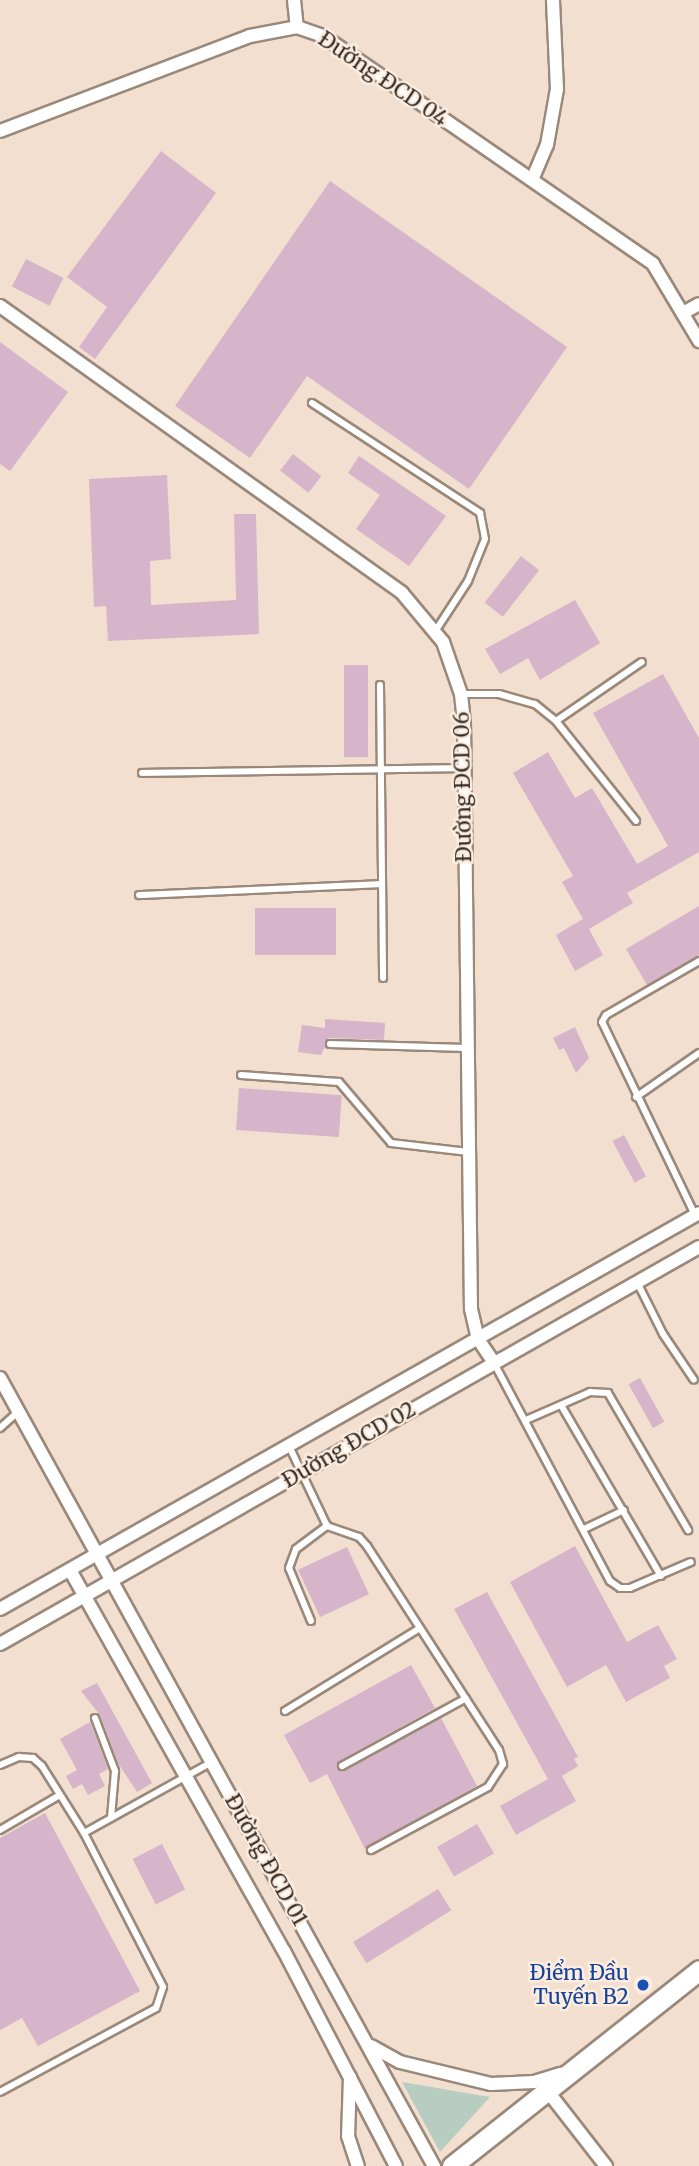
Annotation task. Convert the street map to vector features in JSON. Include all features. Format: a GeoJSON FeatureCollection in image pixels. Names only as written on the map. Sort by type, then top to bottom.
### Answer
{"type":"FeatureCollection","features":[{"type":"Feature","properties":{"kind":"main road"},"geometry":{"type":"LineString","coordinates":[[452,2166],[699,1970]]}},
{"type":"Feature","properties":{"kind":"street"},"geometry":{"type":"LineString","coordinates":[[294,0],[297,27]]}},
{"type":"Feature","properties":{"kind":"street"},"geometry":{"type":"LineString","coordinates":[[532,180],[547,145],[557,89],[553,0]]}},
{"type":"Feature","properties":{"kind":"street","name":"Đường ĐCD 04"},"geometry":{"type":"LineString","coordinates":[[0,131],[250,36],[297,27],[323,36],[653,264],[699,341]]}},
{"type":"Feature","properties":{"kind":"street"},"geometry":{"type":"LineString","coordinates":[[683,313],[699,304]]}},
{"type":"Feature","properties":{"kind":"street","name":"Đường ĐCD 06"},"geometry":{"type":"LineString","coordinates":[[0,306],[402,593],[436,630],[461,694],[470,1286],[478,1339],[494,1363]]}},
{"type":"Feature","properties":{"kind":"street","name":"Đường ĐCD 02"},"geometry":{"type":"LineString","coordinates":[[0,1609],[697,1214]]}},
{"type":"Feature","properties":{"kind":"street","name":"Đường ĐCD 02"},"geometry":{"type":"LineString","coordinates":[[0,1644],[699,1247]]}},
{"type":"Feature","properties":{"kind":"street","name":"Đường ĐCD 01"},"geometry":{"type":"LineString","coordinates":[[0,1378],[434,2166]]}},
{"type":"Feature","properties":{"kind":"street","name":"Đường ĐCD 01"},"geometry":{"type":"LineString","coordinates":[[70,1570],[350,2073],[396,2166]]}},
{"type":"Feature","properties":{"kind":"street"},"geometry":{"type":"LineString","coordinates":[[369,2045],[400,2062],[491,2084],[534,2082],[568,2072]]}},
{"type":"Feature","properties":{"kind":"street"},"geometry":{"type":"LineString","coordinates":[[350,2073],[348,2136],[358,2166]]}},
{"type":"Feature","properties":{"kind":"street"},"geometry":{"type":"LineString","coordinates":[[546,2089],[606,2166]]}},
{"type":"Feature","properties":{"kind":"lane"},"geometry":{"type":"LineString","coordinates":[[312,402],[480,513],[485,539],[468,581],[436,630]]}},
{"type":"Feature","properties":{"kind":"lane"},"geometry":{"type":"LineString","coordinates":[[556,721],[642,662]]}},
{"type":"Feature","properties":{"kind":"lane"},"geometry":{"type":"LineString","coordinates":[[380,685],[378,771],[383,978]]}},
{"type":"Feature","properties":{"kind":"lane"},"geometry":{"type":"LineString","coordinates":[[461,694],[514,697],[535,704],[556,721],[636,821]]}},
{"type":"Feature","properties":{"kind":"lane"},"geometry":{"type":"LineString","coordinates":[[142,773],[463,768]]}},
{"type":"Feature","properties":{"kind":"lane"},"geometry":{"type":"LineString","coordinates":[[139,895],[380,884]]}},
{"type":"Feature","properties":{"kind":"lane"},"geometry":{"type":"LineString","coordinates":[[697,1214],[636,1097],[602,1022],[606,1015],[699,961]]}},
{"type":"Feature","properties":{"kind":"lane"},"geometry":{"type":"LineString","coordinates":[[330,1044],[466,1048]]}},
{"type":"Feature","properties":{"kind":"lane"},"geometry":{"type":"LineString","coordinates":[[636,1097],[699,1053]]}},
{"type":"Feature","properties":{"kind":"lane"},"geometry":{"type":"LineString","coordinates":[[241,1075],[340,1082],[391,1143],[468,1152]]}},
{"type":"Feature","properties":{"kind":"lane"},"geometry":{"type":"LineString","coordinates":[[637,1282],[663,1334],[694,1380]]}},
{"type":"Feature","properties":{"kind":"lane"},"geometry":{"type":"LineString","coordinates":[[494,1363],[610,1581],[620,1588],[661,1576],[691,1562]]}},
{"type":"Feature","properties":{"kind":"lane"},"geometry":{"type":"LineString","coordinates":[[526,1420],[599,1389],[608,1393],[688,1530]]}},
{"type":"Feature","properties":{"kind":"lane"},"geometry":{"type":"LineString","coordinates":[[561,1405],[661,1576]]}},
{"type":"Feature","properties":{"kind":"lane"},"geometry":{"type":"LineString","coordinates":[[0,1428],[19,1412]]}},
{"type":"Feature","properties":{"kind":"lane"},"geometry":{"type":"LineString","coordinates":[[289,1446],[327,1526],[359,1537],[367,1546],[499,1750],[503,1764],[488,1787],[371,1850]]}},
{"type":"Feature","properties":{"kind":"lane"},"geometry":{"type":"LineString","coordinates":[[584,1529],[624,1510]]}},
{"type":"Feature","properties":{"kind":"lane"},"geometry":{"type":"LineString","coordinates":[[311,1620],[289,1568],[296,1549],[327,1526]]}},
{"type":"Feature","properties":{"kind":"lane"},"geometry":{"type":"LineString","coordinates":[[285,1711],[420,1628]]}},
{"type":"Feature","properties":{"kind":"lane"},"geometry":{"type":"LineString","coordinates":[[342,1766],[466,1698]]}},
{"type":"Feature","properties":{"kind":"lane"},"geometry":{"type":"LineString","coordinates":[[95,1718],[115,1770],[111,1818]]}},
{"type":"Feature","properties":{"kind":"lane"},"geometry":{"type":"LineString","coordinates":[[0,1765],[19,1757],[33,1758],[60,1795],[84,1833],[158,1974],[161,1999],[156,2008],[0,2092]]}},
{"type":"Feature","properties":{"kind":"lane"},"geometry":{"type":"LineString","coordinates":[[84,1833],[212,1762]]}},
{"type":"Feature","properties":{"kind":"lane"},"geometry":{"type":"LineString","coordinates":[[0,1830],[60,1795]]}},
{"type":"Feature","properties":{"kind":"green space"},"geometry":{"type":"Polygon","coordinates":[[[402,2082],[490,2097],[440,2152],[402,2082]]]}},
{"type":"Feature","properties":{"kind":"building"},"geometry":{"type":"Polygon","coordinates":[[[161,151],[216,193],[95,359],[79,347],[107,307],[67,277],[161,151]]]}},
{"type":"Feature","properties":{"kind":"building"},"geometry":{"type":"Polygon","coordinates":[[[330,181],[567,347],[469,489],[307,376],[250,458],[175,406],[330,181]]]}},
{"type":"Feature","properties":{"kind":"building"},"geometry":{"type":"Polygon","coordinates":[[[26,259],[63,278],[49,306],[12,287],[26,259]]]}},
{"type":"Feature","properties":{"kind":"building"},"geometry":{"type":"Polygon","coordinates":[[[0,342],[68,392],[10,471],[0,464],[0,342]]]}},
{"type":"Feature","properties":{"kind":"building"},"geometry":{"type":"Polygon","coordinates":[[[293,454],[321,476],[308,493],[280,471],[293,454]]]}},
{"type":"Feature","properties":{"kind":"building"},"geometry":{"type":"Polygon","coordinates":[[[359,456],[446,516],[409,566],[356,529],[380,495],[348,473],[359,456]]]}},
{"type":"Feature","properties":{"kind":"building"},"geometry":{"type":"Polygon","coordinates":[[[167,475],[171,559],[150,561],[151,605],[236,600],[234,514],[256,514],[259,634],[108,641],[106,606],[94,607],[89,479],[167,475]]]}},
{"type":"Feature","properties":{"kind":"building"},"geometry":{"type":"Polygon","coordinates":[[[521,556],[539,570],[503,617],[485,602],[521,556]]]}},
{"type":"Feature","properties":{"kind":"building"},"geometry":{"type":"Polygon","coordinates":[[[575,600],[600,643],[540,680],[528,658],[500,674],[485,649],[575,600]]]}},
{"type":"Feature","properties":{"kind":"building"},"geometry":{"type":"Polygon","coordinates":[[[344,665],[368,665],[368,757],[344,757],[344,665]]]}},
{"type":"Feature","properties":{"kind":"building"},"geometry":{"type":"Polygon","coordinates":[[[663,674],[699,738],[699,852],[627,893],[633,903],[589,929],[603,955],[575,971],[556,935],[583,919],[562,882],[573,876],[513,773],[548,752],[575,798],[592,788],[637,864],[668,846],[593,713],[663,674]]]}},
{"type":"Feature","properties":{"kind":"building"},"geometry":{"type":"Polygon","coordinates":[[[699,906],[699,955],[647,985],[626,949],[699,906]]]}},
{"type":"Feature","properties":{"kind":"building"},"geometry":{"type":"Polygon","coordinates":[[[255,908],[336,908],[336,955],[255,955],[255,908]]]}},
{"type":"Feature","properties":{"kind":"building"},"geometry":{"type":"Polygon","coordinates":[[[325,1019],[385,1023],[384,1040],[329,1038],[321,1055],[298,1052],[302,1025],[325,1028],[325,1019]]]}},
{"type":"Feature","properties":{"kind":"building"},"geometry":{"type":"Polygon","coordinates":[[[575,1027],[589,1058],[576,1073],[564,1048],[559,1050],[553,1038],[575,1027]]]}},
{"type":"Feature","properties":{"kind":"building"},"geometry":{"type":"Polygon","coordinates":[[[239,1088],[342,1095],[339,1137],[236,1130],[239,1088]]]}},
{"type":"Feature","properties":{"kind":"building"},"geometry":{"type":"Polygon","coordinates":[[[624,1135],[646,1176],[635,1183],[613,1141],[624,1135]]]}},
{"type":"Feature","properties":{"kind":"building"},"geometry":{"type":"Polygon","coordinates":[[[640,1378],[664,1422],[653,1428],[629,1384],[640,1378]]]}},
{"type":"Feature","properties":{"kind":"building"},"geometry":{"type":"Polygon","coordinates":[[[575,1546],[627,1642],[658,1625],[677,1659],[664,1666],[670,1678],[626,1702],[606,1665],[567,1687],[510,1582],[575,1546]]]}},
{"type":"Feature","properties":{"kind":"building"},"geometry":{"type":"Polygon","coordinates":[[[347,1547],[369,1594],[320,1617],[298,1570],[347,1547]]]}},
{"type":"Feature","properties":{"kind":"building"},"geometry":{"type":"Polygon","coordinates":[[[487,1592],[578,1757],[574,1759],[578,1766],[562,1776],[576,1801],[516,1835],[500,1806],[548,1779],[454,1609],[487,1592]]]}},
{"type":"Feature","properties":{"kind":"building"},"geometry":{"type":"Polygon","coordinates":[[[411,1665],[435,1708],[339,1761],[337,1768],[345,1771],[441,1718],[477,1786],[365,1849],[327,1774],[310,1783],[284,1735],[411,1665]]]}},
{"type":"Feature","properties":{"kind":"building"},"geometry":{"type":"Polygon","coordinates":[[[97,1683],[152,1783],[137,1792],[118,1763],[100,1715],[81,1691],[97,1683]]]}},
{"type":"Feature","properties":{"kind":"building"},"geometry":{"type":"Polygon","coordinates":[[[90,1722],[108,1769],[99,1774],[105,1786],[88,1795],[82,1784],[73,1789],[66,1776],[77,1770],[60,1739],[90,1722]]]}},
{"type":"Feature","properties":{"kind":"building"},"geometry":{"type":"Polygon","coordinates":[[[45,1813],[140,1991],[38,2046],[22,2018],[0,2030],[0,1838],[45,1813]]]}},
{"type":"Feature","properties":{"kind":"building"},"geometry":{"type":"Polygon","coordinates":[[[477,1824],[494,1853],[454,1876],[437,1847],[477,1824]]]}},
{"type":"Feature","properties":{"kind":"building"},"geometry":{"type":"Polygon","coordinates":[[[162,1844],[185,1889],[156,1904],[133,1859],[162,1844]]]}},
{"type":"Feature","properties":{"kind":"building"},"geometry":{"type":"Polygon","coordinates":[[[438,1889],[451,1910],[366,1963],[353,1942],[438,1889]]]}},
{"type":"Feature","properties":{"kind":"place","name":"Điểm Đầu Tuyến B2"},"geometry":{"type":"Point","coordinates":[643,1985]}}]}
